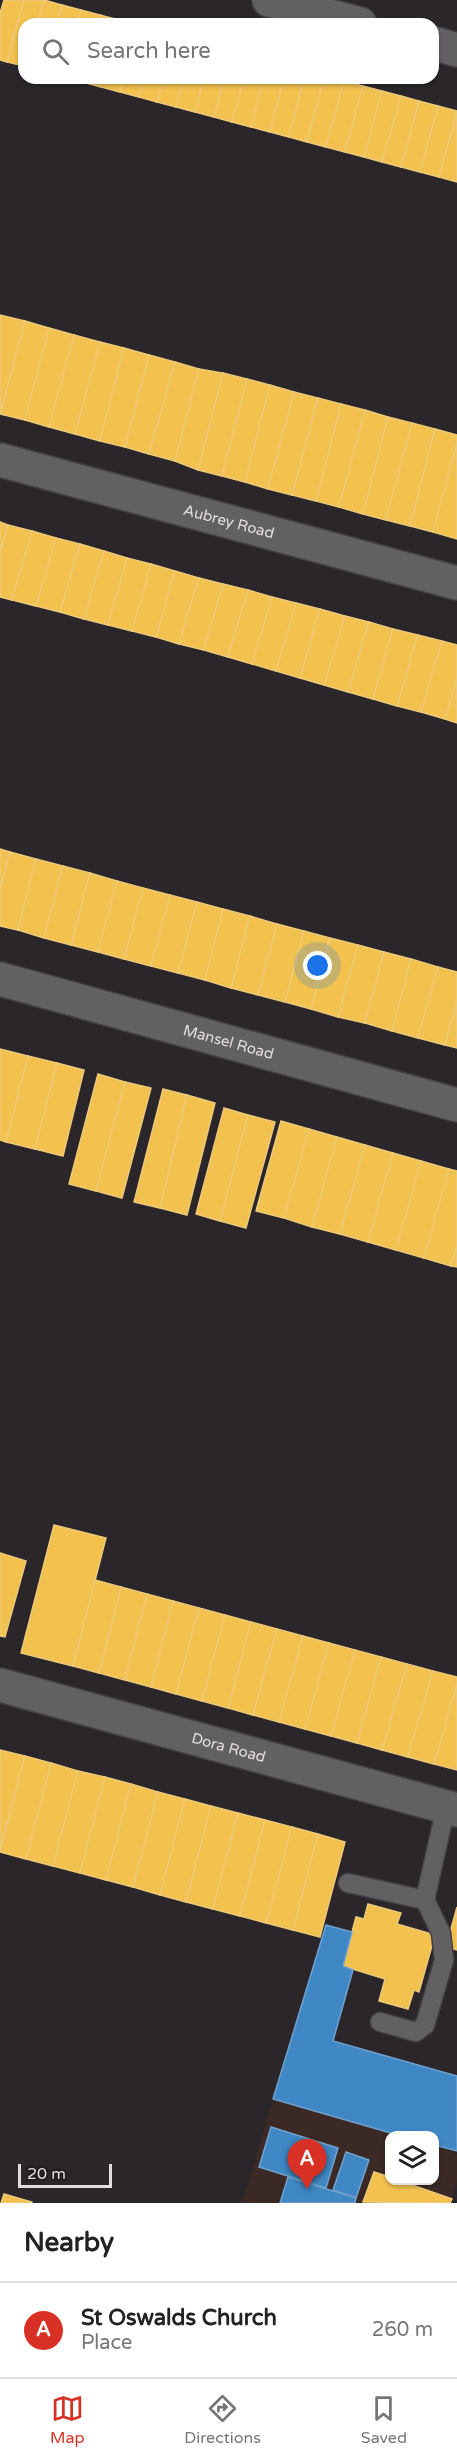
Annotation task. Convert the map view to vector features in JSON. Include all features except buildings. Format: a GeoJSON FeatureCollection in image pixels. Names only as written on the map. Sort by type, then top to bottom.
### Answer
{"type":"FeatureCollection","features":[{"type":"Feature","properties":{"kind":"street"},"geometry":{"type":"LineString","coordinates":[[269,0],[337,18]]}},
{"type":"Feature","properties":{"kind":"street"},"geometry":{"type":"LineString","coordinates":[[439,45],[457,50]]}},
{"type":"Feature","properties":{"kind":"street","name":"Aubrey Road"},"geometry":{"type":"LineString","coordinates":[[0,460],[457,583]]}},
{"type":"Feature","properties":{"kind":"street","name":"Mansel Road"},"geometry":{"type":"LineString","coordinates":[[0,979],[457,1105]]}},
{"type":"Feature","properties":{"kind":"street","name":"Dora Road"},"geometry":{"type":"LineString","coordinates":[[0,1685],[452,1808]]}},
{"type":"Feature","properties":{"kind":"lane"},"geometry":{"type":"LineString","coordinates":[[380,2022],[416,2032],[425,2025],[444,1960],[441,1933],[425,1899],[452,1808]]}},
{"type":"Feature","properties":{"kind":"lane"},"geometry":{"type":"LineString","coordinates":[[348,1883],[425,1899]]}},
{"type":"Feature","properties":{"kind":"shaded area"},"geometry":{"type":"Polygon","coordinates":[[[273,2099],[385,2132],[385,2185],[439,2185],[439,2148],[457,2154],[457,2181],[450,2203],[242,2203],[273,2099]]]}},
{"type":"Feature","properties":{"kind":"place","name":"St Oswalds Church"},"geometry":{"type":"Point","coordinates":[307,2189]}}]}
